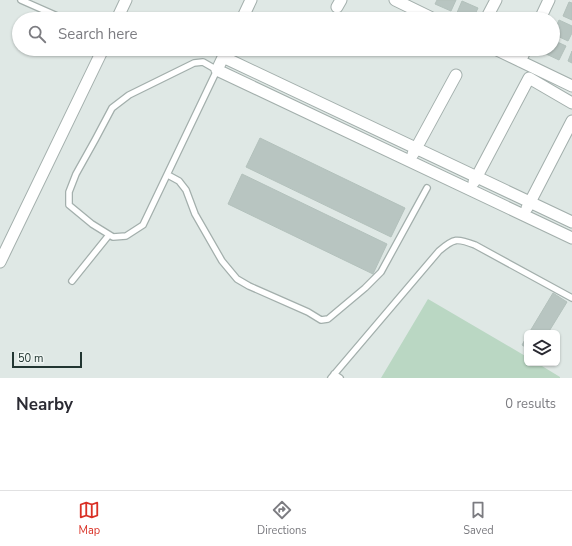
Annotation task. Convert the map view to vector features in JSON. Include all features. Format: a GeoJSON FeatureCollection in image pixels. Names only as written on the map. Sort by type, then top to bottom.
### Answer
{"type":"FeatureCollection","features":[{"type":"Feature","properties":{"kind":"street"},"geometry":{"type":"LineString","coordinates":[[120,12],[126,0]]}},
{"type":"Feature","properties":{"kind":"street"},"geometry":{"type":"LineString","coordinates":[[245,12],[251,0]]}},
{"type":"Feature","properties":{"kind":"street"},"geometry":{"type":"LineString","coordinates":[[395,0],[415,4],[425,12]]}},
{"type":"Feature","properties":{"kind":"street"},"geometry":{"type":"LineString","coordinates":[[490,12],[496,0]]}},
{"type":"Feature","properties":{"kind":"street"},"geometry":{"type":"LineString","coordinates":[[543,12],[549,0]]}},
{"type":"Feature","properties":{"kind":"street"},"geometry":{"type":"LineString","coordinates":[[0,262],[100,56]]}},
{"type":"Feature","properties":{"kind":"street"},"geometry":{"type":"LineString","coordinates":[[224,56],[217,70],[572,238]]}},
{"type":"Feature","properties":{"kind":"street"},"geometry":{"type":"LineString","coordinates":[[230,56],[287,88],[572,222]]}},
{"type":"Feature","properties":{"kind":"street"},"geometry":{"type":"LineString","coordinates":[[510,56],[572,86]]}},
{"type":"Feature","properties":{"kind":"street"},"geometry":{"type":"LineString","coordinates":[[520,61],[522,56]]}},
{"type":"Feature","properties":{"kind":"street"},"geometry":{"type":"LineString","coordinates":[[410,161],[456,75]]}},
{"type":"Feature","properties":{"kind":"street"},"geometry":{"type":"LineString","coordinates":[[470,190],[529,78],[572,103]]}},
{"type":"Feature","properties":{"kind":"street"},"geometry":{"type":"LineString","coordinates":[[283,101],[287,88]]}},
{"type":"Feature","properties":{"kind":"street"},"geometry":{"type":"LineString","coordinates":[[348,132],[354,119]]}},
{"type":"Feature","properties":{"kind":"street"},"geometry":{"type":"LineString","coordinates":[[524,215],[572,121]]}},
{"type":"Feature","properties":{"kind":"lane"},"geometry":{"type":"LineString","coordinates":[[21,0],[48,12]]}},
{"type":"Feature","properties":{"kind":"lane"},"geometry":{"type":"LineString","coordinates":[[203,62],[217,70],[168,175],[143,225],[126,236],[113,237],[109,235],[92,224],[69,205],[69,192],[76,174],[112,108],[129,95],[194,63],[203,62]]}},
{"type":"Feature","properties":{"kind":"lane"},"geometry":{"type":"LineString","coordinates":[[168,175],[179,181],[186,190],[195,214],[222,261],[237,279],[249,286],[308,312],[321,320],[328,319],[381,272],[427,188]]}},
{"type":"Feature","properties":{"kind":"lane"},"geometry":{"type":"LineString","coordinates":[[72,281],[109,235]]}},
{"type":"Feature","properties":{"kind":"lane"},"geometry":{"type":"LineString","coordinates":[[340,378],[333,376],[448,242],[456,240],[475,245],[572,298]]}},
{"type":"Feature","properties":{"kind":"green space"},"geometry":{"type":"Polygon","coordinates":[[[428,299],[524,355],[524,366],[542,366],[560,377],[560,378],[381,378],[428,299]]]}},
{"type":"Feature","properties":{"kind":"building"},"geometry":{"type":"Polygon","coordinates":[[[437,0],[456,0],[451,11],[435,4],[437,0]]]}},
{"type":"Feature","properties":{"kind":"building"},"geometry":{"type":"Polygon","coordinates":[[[462,1],[478,8],[476,12],[457,12],[462,1]]]}},
{"type":"Feature","properties":{"kind":"building"},"geometry":{"type":"Polygon","coordinates":[[[569,2],[572,3],[572,20],[563,16],[569,2]]]}},
{"type":"Feature","properties":{"kind":"building"},"geometry":{"type":"Polygon","coordinates":[[[560,20],[572,26],[572,33],[568,41],[560,37],[560,20]]]}},
{"type":"Feature","properties":{"kind":"building"},"geometry":{"type":"Polygon","coordinates":[[[560,43],[566,46],[559,60],[550,56],[560,56],[560,43]]]}},
{"type":"Feature","properties":{"kind":"building"},"geometry":{"type":"Polygon","coordinates":[[[572,51],[572,63],[568,61],[572,51]]]}},
{"type":"Feature","properties":{"kind":"building"},"geometry":{"type":"Polygon","coordinates":[[[260,138],[405,208],[391,237],[246,167],[260,138]]]}},
{"type":"Feature","properties":{"kind":"building"},"geometry":{"type":"Polygon","coordinates":[[[242,174],[387,244],[373,274],[228,204],[242,174]]]}},
{"type":"Feature","properties":{"kind":"building"},"geometry":{"type":"Polygon","coordinates":[[[553,293],[567,302],[550,330],[531,330],[553,293]]]}}]}
